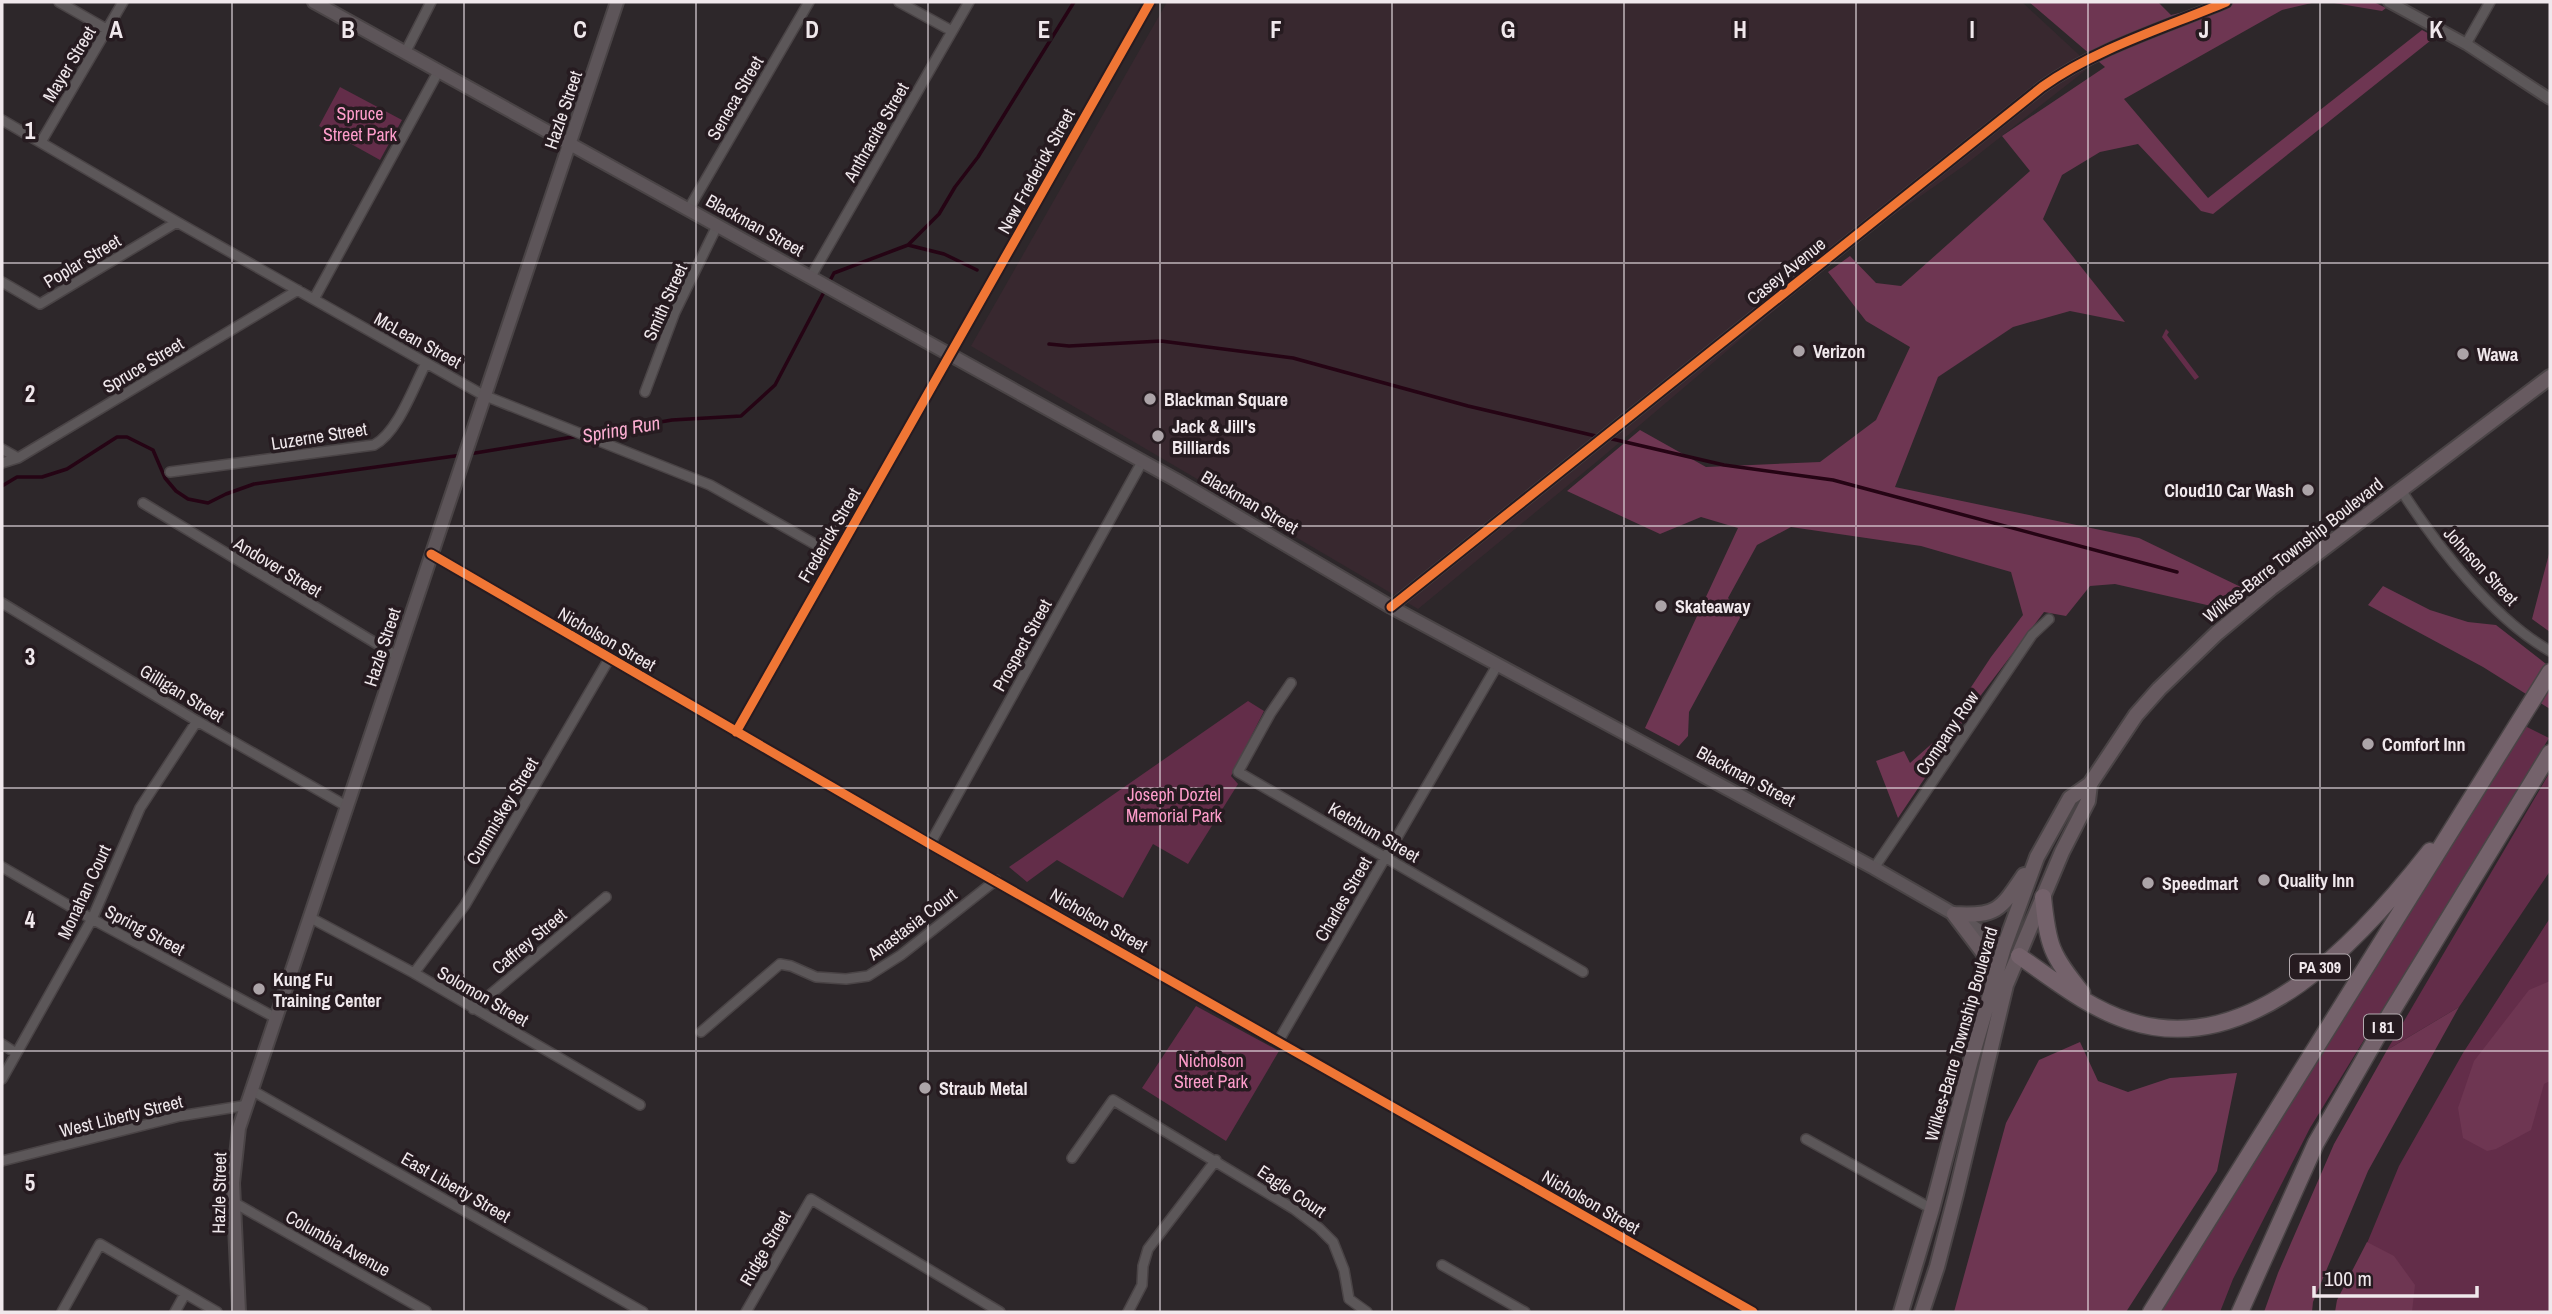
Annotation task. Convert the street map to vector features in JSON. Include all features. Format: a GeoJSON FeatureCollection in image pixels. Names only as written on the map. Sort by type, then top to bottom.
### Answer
{"type":"FeatureCollection","features":[{"type":"Feature","properties":{"kind":"highway","name":"I 81"},"geometry":{"type":"LineString","coordinates":[[2151,1312],[2550,672]]}},
{"type":"Feature","properties":{"kind":"highway","name":"I 81"},"geometry":{"type":"LineString","coordinates":[[2240,1312],[2316,1143],[2389,1016],[2550,753]]}},
{"type":"Feature","properties":{"kind":"highway","name":"PA 309"},"geometry":{"type":"LineString","coordinates":[[2019,956],[2092,1006],[2131,1022],[2186,1030],[2234,1020],[2272,1001],[2323,965],[2390,901],[2483,782]]}},
{"type":"Feature","properties":{"kind":"highway"},"geometry":{"type":"LineString","coordinates":[[2043,897],[2050,948],[2058,963],[2092,1006]]}},
{"type":"Feature","properties":{"kind":"main road","name":"Blackman Street"},"geometry":{"type":"LineString","coordinates":[[314,2],[1142,462],[1391,607],[1874,868],[1954,914],[2019,956]]}},
{"type":"Feature","properties":{"kind":"main road","name":"Hazle Street"},"geometry":{"type":"LineString","coordinates":[[239,1312],[233,1202],[234,1160],[239,1128],[617,2]]}},
{"type":"Feature","properties":{"kind":"main road","name":"Wilkes-Barre Township Boulevard"},"geometry":{"type":"LineString","coordinates":[[1901,1312],[2004,947],[2037,857],[2070,798],[2090,784],[2136,715],[2185,662],[2271,588],[2550,377]]}},
{"type":"Feature","properties":{"kind":"main road","name":"Wilkes-Barre Township Boulevard"},"geometry":{"type":"LineString","coordinates":[[1922,1312],[1956,1194],[2007,985],[2043,897],[2088,801],[2090,784]]}},
{"type":"Feature","properties":{"kind":"main road"},"geometry":{"type":"LineString","coordinates":[[1954,914],[1994,911],[2004,904],[2037,857]]}},
{"type":"Feature","properties":{"kind":"main road"},"geometry":{"type":"LineString","coordinates":[[1954,914],[1985,955],[1995,980]]}},
{"type":"Feature","properties":{"kind":"street"},"geometry":{"type":"LineString","coordinates":[[59,2],[108,30]]}},
{"type":"Feature","properties":{"kind":"street","name":"Mayer Street"},"geometry":{"type":"LineString","coordinates":[[41,142],[123,2]]}},
{"type":"Feature","properties":{"kind":"street"},"geometry":{"type":"LineString","coordinates":[[405,53],[431,2]]}},
{"type":"Feature","properties":{"kind":"street","name":"Seneca Street"},"geometry":{"type":"LineString","coordinates":[[688,210],[809,2]]}},
{"type":"Feature","properties":{"kind":"street"},"geometry":{"type":"LineString","coordinates":[[899,2],[951,31]]}},
{"type":"Feature","properties":{"kind":"street","name":"Anthracite Street"},"geometry":{"type":"LineString","coordinates":[[810,278],[969,2]]}},
{"type":"Feature","properties":{"kind":"street","name":"New Frederick Street"},"geometry":{"type":"LineString","coordinates":[[950,355],[1150,2]]}},
{"type":"Feature","properties":{"kind":"street","name":"Casey Avenue"},"geometry":{"type":"LineString","coordinates":[[1391,607],[2042,87],[2098,54],[2226,2]]}},
{"type":"Feature","properties":{"kind":"street"},"geometry":{"type":"LineString","coordinates":[[2389,2],[2466,44],[2550,99]]}},
{"type":"Feature","properties":{"kind":"street"},"geometry":{"type":"LineString","coordinates":[[2466,44],[2490,2]]}},
{"type":"Feature","properties":{"kind":"street"},"geometry":{"type":"LineString","coordinates":[[314,299],[438,72]]}},
{"type":"Feature","properties":{"kind":"street","name":"McLean Street"},"geometry":{"type":"LineString","coordinates":[[2,120],[484,395],[710,485],[835,556]]}},
{"type":"Feature","properties":{"kind":"street","name":"Poplar Street"},"geometry":{"type":"LineString","coordinates":[[2,282],[40,304],[177,222]]}},
{"type":"Feature","properties":{"kind":"street","name":"Smith Street"},"geometry":{"type":"LineString","coordinates":[[645,392],[675,312],[717,226]]}},
{"type":"Feature","properties":{"kind":"street","name":"Spruce Street"},"geometry":{"type":"LineString","coordinates":[[2,463],[18,458],[298,290]]}},
{"type":"Feature","properties":{"kind":"street","name":"Frederick Street"},"geometry":{"type":"LineString","coordinates":[[736,732],[950,355]]}},
{"type":"Feature","properties":{"kind":"street","name":"Luzerne Street"},"geometry":{"type":"LineString","coordinates":[[170,472],[373,445],[385,439],[426,363]]}},
{"type":"Feature","properties":{"kind":"street"},"geometry":{"type":"LineString","coordinates":[[2,449],[18,458]]}},
{"type":"Feature","properties":{"kind":"street","name":"Prospect Street"},"geometry":{"type":"LineString","coordinates":[[930,844],[1142,462]]}},
{"type":"Feature","properties":{"kind":"street","name":"Johnson Street"},"geometry":{"type":"LineString","coordinates":[[2401,490],[2430,534],[2460,570],[2498,610],[2550,651]]}},
{"type":"Feature","properties":{"kind":"street","name":"Andover Street"},"geometry":{"type":"LineString","coordinates":[[143,503],[397,656]]}},
{"type":"Feature","properties":{"kind":"street","name":"Nicholson Street"},"geometry":{"type":"LineString","coordinates":[[431,554],[930,844],[1279,1040],[1753,1312]]}},
{"type":"Feature","properties":{"kind":"street","name":"Gilligan Street"},"geometry":{"type":"LineString","coordinates":[[2,603],[197,721],[348,807]]}},
{"type":"Feature","properties":{"kind":"street","name":"Company Row"},"geometry":{"type":"LineString","coordinates":[[1874,868],[2032,635],[2049,619]]}},
{"type":"Feature","properties":{"kind":"street","name":"Cummiskey Street"},"geometry":{"type":"LineString","coordinates":[[414,974],[465,905],[609,659]]}},
{"type":"Feature","properties":{"kind":"street","name":"Charles Street"},"geometry":{"type":"LineString","coordinates":[[1279,1040],[1498,664]]}},
{"type":"Feature","properties":{"kind":"street","name":"Ketchum Street"},"geometry":{"type":"LineString","coordinates":[[1291,683],[1270,714],[1238,772],[1583,972]]}},
{"type":"Feature","properties":{"kind":"street","name":"Monahan Court"},"geometry":{"type":"LineString","coordinates":[[2,1079],[92,919],[139,808],[197,721]]}},
{"type":"Feature","properties":{"kind":"street","name":"Spring Street"},"geometry":{"type":"LineString","coordinates":[[2,867],[92,919],[276,1018]]}},
{"type":"Feature","properties":{"kind":"street","name":"Anastasia Court"},"geometry":{"type":"LineString","coordinates":[[701,1032],[780,964],[816,977],[846,979],[868,976],[901,954],[996,880]]}},
{"type":"Feature","properties":{"kind":"street","name":"Caffrey Street"},"geometry":{"type":"LineString","coordinates":[[473,1009],[606,897]]}},
{"type":"Feature","properties":{"kind":"street","name":"Solomon Street"},"geometry":{"type":"LineString","coordinates":[[309,917],[414,974],[640,1105]]}},
{"type":"Feature","properties":{"kind":"street"},"geometry":{"type":"LineString","coordinates":[[2,1044],[16,1053]]}},
{"type":"Feature","properties":{"kind":"street","name":"East Liberty Street"},"geometry":{"type":"LineString","coordinates":[[253,1091],[643,1312]]}},
{"type":"Feature","properties":{"kind":"street","name":"Eagle Court"},"geometry":{"type":"LineString","coordinates":[[1072,1158],[1113,1100],[1216,1160],[1320,1228],[1333,1242],[1338,1254],[1349,1299],[1367,1312]]}},
{"type":"Feature","properties":{"kind":"street","name":"West Liberty Street"},"geometry":{"type":"LineString","coordinates":[[2,1161],[180,1116],[248,1105]]}},
{"type":"Feature","properties":{"kind":"street"},"geometry":{"type":"LineString","coordinates":[[1806,1139],[1932,1209]]}},
{"type":"Feature","properties":{"kind":"street"},"geometry":{"type":"LineString","coordinates":[[1128,1312],[1142,1285],[1143,1266],[1148,1249],[1216,1160]]}},
{"type":"Feature","properties":{"kind":"street","name":"Ridge Street"},"geometry":{"type":"LineString","coordinates":[[746,1312],[811,1199],[1000,1312]]}},
{"type":"Feature","properties":{"kind":"street","name":"Columbia Avenue"},"geometry":{"type":"LineString","coordinates":[[233,1202],[426,1311]]}},
{"type":"Feature","properties":{"kind":"street"},"geometry":{"type":"LineString","coordinates":[[62,1312],[100,1244],[217,1312]]}},
{"type":"Feature","properties":{"kind":"street"},"geometry":{"type":"LineString","coordinates":[[1442,1265],[1524,1312]]}},
{"type":"Feature","properties":{"kind":"street"},"geometry":{"type":"LineString","coordinates":[[175,1312],[185,1294]]}},
{"type":"Feature","properties":{"kind":"shaded area"},"geometry":{"type":"Polygon","coordinates":[[[1167,2],[2022,2],[2091,66],[1965,165],[1855,242],[1600,459],[1418,609],[971,346],[1167,2]]]}},
{"type":"Feature","properties":{"kind":"shaded area"},"geometry":{"type":"Polygon","coordinates":[[[2029,2],[2158,2],[2171,15],[2226,2],[2316,2],[2282,10],[2124,99],[2208,198],[2422,30],[2435,37],[2213,214],[2201,211],[2138,144],[2100,152],[2062,175],[2043,219],[2125,322],[2070,311],[2013,327],[1938,377],[1895,487],[2139,538],[2245,589],[2220,608],[2115,584],[2090,586],[2066,616],[2044,612],[1978,699],[1898,818],[1876,761],[1904,751],[1910,763],[1936,740],[1991,657],[2023,615],[2011,572],[1921,546],[1791,527],[1757,545],[1728,598],[1742,614],[1689,712],[1688,736],[1679,746],[1645,728],[1738,528],[1701,517],[1660,534],[1567,491],[1640,430],[1706,467],[1820,462],[1876,420],[1910,347],[1866,321],[1828,272],[1850,256],[1876,283],[1901,286],[2030,171],[2002,136],[2105,67],[2029,2]]]}},
{"type":"Feature","properties":{"kind":"shaded area"},"geometry":{"type":"Polygon","coordinates":[[[2328,2],[2374,2],[2386,8],[2382,11],[2328,2]]]}},
{"type":"Feature","properties":{"kind":"shaded area"},"geometry":{"type":"Polygon","coordinates":[[[2550,550],[2550,632],[2532,619],[2550,550]]]}},
{"type":"Feature","properties":{"kind":"shaded area"},"geometry":{"type":"Polygon","coordinates":[[[2383,586],[2430,610],[2468,622],[2496,625],[2550,667],[2550,709],[2483,667],[2368,605],[2383,586]]]}},
{"type":"Feature","properties":{"kind":"shaded area"},"geometry":{"type":"Polygon","coordinates":[[[2550,981],[2550,1081],[2544,1084],[2531,1130],[2487,1151],[2463,1138],[2458,1108],[2474,1061],[2529,990],[2550,981]]]}},
{"type":"Feature","properties":{"kind":"shaded area"},"geometry":{"type":"Polygon","coordinates":[[[2459,1007],[2368,1171],[2313,1302],[2312,1312],[2264,1312],[2334,1144],[2387,1050],[2459,1007]]]}},
{"type":"Feature","properties":{"kind":"shaded area"},"geometry":{"type":"Polygon","coordinates":[[[2080,1042],[2098,1081],[2128,1092],[2170,1078],[2237,1073],[2217,1171],[2126,1312],[1954,1312],[2006,1123],[2039,1060],[2080,1042]]]}},
{"type":"Feature","properties":{"kind":"shaded area"},"geometry":{"type":"Polygon","coordinates":[[[2367,1242],[2394,1256],[2415,1285],[2412,1312],[2335,1312],[2337,1300],[2367,1242]]]}},
{"type":"Feature","properties":{"kind":"green space","name":"Spruce Street Park"},"geometry":{"type":"Polygon","coordinates":[[[340,87],[402,120],[380,160],[319,126],[340,87]]]}},
{"type":"Feature","properties":{"kind":"green space"},"geometry":{"type":"Polygon","coordinates":[[[2166,329],[2169,332],[2167,335],[2199,377],[2195,380],[2162,337],[2166,329]]]}},
{"type":"Feature","properties":{"kind":"green space","name":"Joseph Doztel Memorial Park"},"geometry":{"type":"Polygon","coordinates":[[[1248,701],[1264,711],[1231,776],[1238,784],[1188,864],[1153,844],[1123,898],[1057,860],[1027,882],[1009,867],[1248,701]]]}},
{"type":"Feature","properties":{"kind":"green space"},"geometry":{"type":"Polygon","coordinates":[[[2525,726],[2549,738],[2310,1128],[2233,1279],[2220,1312],[2161,1312],[2235,1188],[2525,726]]]}},
{"type":"Feature","properties":{"kind":"green space"},"geometry":{"type":"Polygon","coordinates":[[[2550,772],[2550,871],[2459,1007],[2387,1050],[2550,772]]]}},
{"type":"Feature","properties":{"kind":"green space"},"geometry":{"type":"Polygon","coordinates":[[[2550,918],[2550,1312],[2340,1312],[2399,1166],[2463,1053],[2550,918]]]}},
{"type":"Feature","properties":{"kind":"green space","name":"Nicholson Street Park"},"geometry":{"type":"Polygon","coordinates":[[[1196,1006],[1279,1051],[1226,1141],[1142,1088],[1196,1006]]]}},
{"type":"Feature","properties":{"kind":"waterway","name":"Spring Run"},"geometry":{"type":"LineString","coordinates":[[590,434],[672,420],[741,416],[775,385],[834,273],[908,245],[939,214],[978,157],[1074,2]]}},
{"type":"Feature","properties":{"kind":"waterway"},"geometry":{"type":"LineString","coordinates":[[908,245],[944,254],[977,270]]}},
{"type":"Feature","properties":{"kind":"waterway"},"geometry":{"type":"LineString","coordinates":[[1049,344],[1069,346],[1161,341],[1293,358],[1468,406],[1600,437]]}},
{"type":"Feature","properties":{"kind":"waterway","name":"Spring Run"},"geometry":{"type":"LineString","coordinates":[[469,454],[579,436]]}},
{"type":"Feature","properties":{"kind":"waterway","name":"Spring Run"},"geometry":{"type":"LineString","coordinates":[[2,486],[17,477],[42,477],[67,469],[117,437],[127,437],[153,450],[165,478],[176,491],[188,499],[208,503],[254,484],[462,455]]}},
{"type":"Feature","properties":{"kind":"waterway"},"geometry":{"type":"LineString","coordinates":[[1608,438],[1724,465],[1833,480],[2177,572]]}},
{"type":"Feature","properties":{"kind":"cycle path"},"geometry":{"type":"LineString","coordinates":[[736,732],[1150,2]]}},
{"type":"Feature","properties":{"kind":"cycle path"},"geometry":{"type":"LineString","coordinates":[[1391,607],[2042,87],[2108,50],[2226,2]]}},
{"type":"Feature","properties":{"kind":"cycle path"},"geometry":{"type":"LineString","coordinates":[[431,554],[930,844],[1753,1312]]}},
{"type":"Feature","properties":{"kind":"place","name":"Verizon"},"geometry":{"type":"Point","coordinates":[1799,351]}},
{"type":"Feature","properties":{"kind":"place","name":"Wawa"},"geometry":{"type":"Point","coordinates":[2463,354]}},
{"type":"Feature","properties":{"kind":"place","name":"Blackman Square"},"geometry":{"type":"Point","coordinates":[1150,399]}},
{"type":"Feature","properties":{"kind":"place","name":"Jack & Jill's Billiards"},"geometry":{"type":"Point","coordinates":[1158,436]}},
{"type":"Feature","properties":{"kind":"place","name":"Cloud10 Car Wash"},"geometry":{"type":"Point","coordinates":[2308,490]}},
{"type":"Feature","properties":{"kind":"place","name":"Skateaway"},"geometry":{"type":"Point","coordinates":[1661,606]}},
{"type":"Feature","properties":{"kind":"place","name":"Comfort Inn"},"geometry":{"type":"Point","coordinates":[2368,744]}},
{"type":"Feature","properties":{"kind":"place","name":"Quality Inn"},"geometry":{"type":"Point","coordinates":[2264,880]}},
{"type":"Feature","properties":{"kind":"place","name":"Speedmart"},"geometry":{"type":"Point","coordinates":[2148,883]}},
{"type":"Feature","properties":{"kind":"place","name":"Kung Fu Training Center"},"geometry":{"type":"Point","coordinates":[259,989]}},
{"type":"Feature","properties":{"kind":"place","name":"Straub Metal"},"geometry":{"type":"Point","coordinates":[925,1088]}}]}
